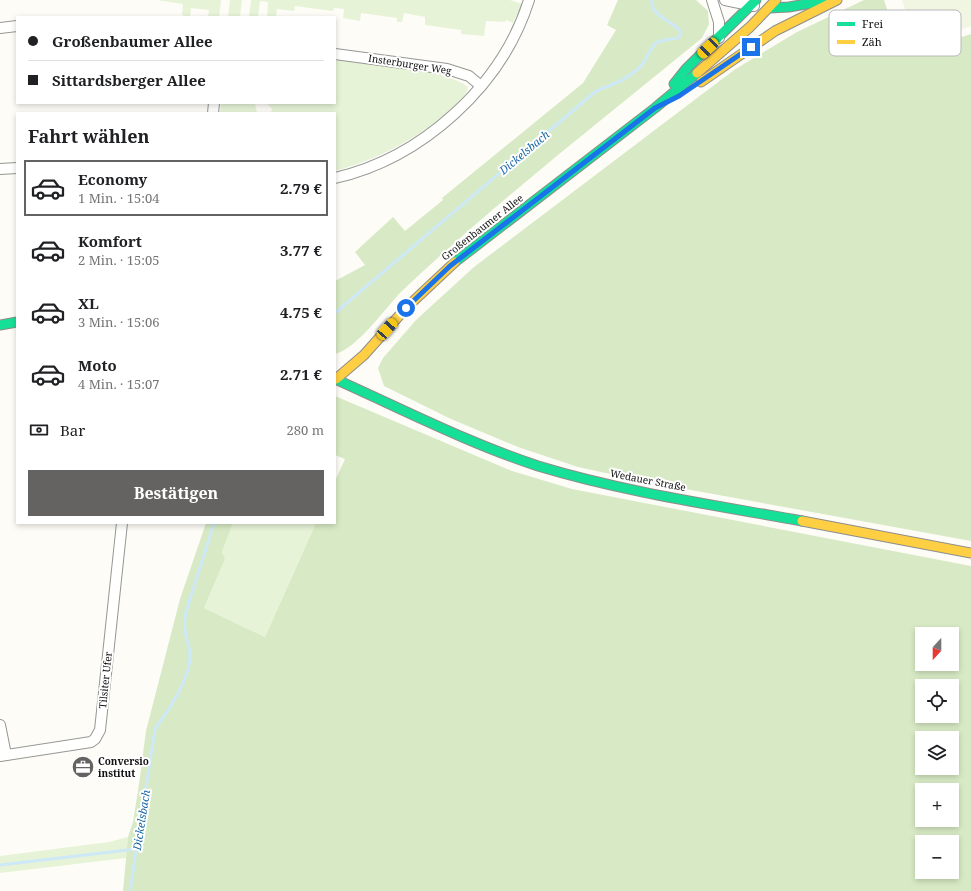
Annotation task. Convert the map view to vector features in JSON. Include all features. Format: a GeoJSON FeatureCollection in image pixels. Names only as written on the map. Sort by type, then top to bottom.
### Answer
{"type":"FeatureCollection","features":[{"type":"Feature","properties":{"kind":"main road","name":"Großenbaumer Allee"},"geometry":{"type":"LineString","coordinates":[[336,379],[364,355],[406,308],[450,266],[655,108],[709,63],[776,0]]}},
{"type":"Feature","properties":{"kind":"main road"},"geometry":{"type":"LineString","coordinates":[[769,8],[789,7],[827,0]]}},
{"type":"Feature","properties":{"kind":"main road"},"geometry":{"type":"LineString","coordinates":[[655,108],[679,96],[782,27],[837,0]]}},
{"type":"Feature","properties":{"kind":"main road","name":"Großenbaumer Allee"},"geometry":{"type":"LineString","coordinates":[[655,108],[686,69],[753,3]]}},
{"type":"Feature","properties":{"kind":"main road"},"geometry":{"type":"LineString","coordinates":[[0,325],[16,322]]}},
{"type":"Feature","properties":{"kind":"main road","name":"Wedauer Straße"},"geometry":{"type":"LineString","coordinates":[[336,379],[457,434],[523,460],[586,479],[640,491],[971,553]]}},
{"type":"Feature","properties":{"kind":"street"},"geometry":{"type":"LineString","coordinates":[[336,178],[362,171],[405,150],[448,119],[481,86],[510,44],[529,0]]}},
{"type":"Feature","properties":{"kind":"street"},"geometry":{"type":"LineString","coordinates":[[712,0],[719,22],[719,38]]}},
{"type":"Feature","properties":{"kind":"street"},"geometry":{"type":"LineString","coordinates":[[725,0],[753,3],[769,8]]}},
{"type":"Feature","properties":{"kind":"street"},"geometry":{"type":"LineString","coordinates":[[0,28],[16,26]]}},
{"type":"Feature","properties":{"kind":"street","name":"Insterburger Weg"},"geometry":{"type":"LineString","coordinates":[[336,54],[447,68],[469,76],[481,86]]}},
{"type":"Feature","properties":{"kind":"street"},"geometry":{"type":"LineString","coordinates":[[0,169],[16,168]]}},
{"type":"Feature","properties":{"kind":"street","name":"Tilsiter Ufer"},"geometry":{"type":"LineString","coordinates":[[3,755],[91,742],[95,739],[100,730],[122,524]]}},
{"type":"Feature","properties":{"kind":"street"},"geometry":{"type":"LineString","coordinates":[[0,725],[3,755]]}},
{"type":"Feature","properties":{"kind":"green space"},"geometry":{"type":"Polygon","coordinates":[[[157,0],[221,0],[219,16],[208,16],[209,10],[191,8],[190,16],[182,15],[183,4],[157,0]]]}},
{"type":"Feature","properties":{"kind":"green space"},"geometry":{"type":"Polygon","coordinates":[[[230,0],[242,0],[240,16],[228,16],[230,0]]]}},
{"type":"Feature","properties":{"kind":"green space"},"geometry":{"type":"Polygon","coordinates":[[[251,0],[510,0],[522,4],[513,23],[506,20],[505,22],[486,21],[484,36],[461,34],[461,30],[425,25],[425,17],[404,13],[402,22],[397,22],[397,18],[361,13],[360,21],[343,18],[344,9],[334,8],[333,11],[295,6],[294,11],[277,9],[276,16],[267,16],[268,2],[260,1],[258,16],[249,16],[251,0]]]}},
{"type":"Feature","properties":{"kind":"green space"},"geometry":{"type":"Polygon","coordinates":[[[618,0],[696,0],[708,11],[709,24],[702,38],[512,193],[402,291],[362,336],[353,344],[336,354],[336,280],[365,265],[355,252],[393,217],[405,231],[443,200],[442,198],[583,83],[616,30],[607,25],[618,0]]]}},
{"type":"Feature","properties":{"kind":"green space"},"geometry":{"type":"Polygon","coordinates":[[[864,0],[884,0],[887,10],[843,10],[864,0]]]}},
{"type":"Feature","properties":{"kind":"green space"},"geometry":{"type":"Polygon","coordinates":[[[902,0],[971,0],[971,26],[961,29],[961,10],[905,10],[902,0]]]}},
{"type":"Feature","properties":{"kind":"green space"},"geometry":{"type":"Polygon","coordinates":[[[829,17],[829,56],[961,56],[961,37],[971,34],[971,541],[647,482],[578,467],[518,447],[451,419],[384,386],[378,368],[383,358],[416,320],[474,267],[734,70],[797,32],[829,17]]]}},
{"type":"Feature","properties":{"kind":"green space"},"geometry":{"type":"Polygon","coordinates":[[[336,60],[385,65],[423,71],[456,80],[468,87],[465,95],[454,106],[427,128],[413,137],[383,154],[336,171],[336,112],[271,112],[272,109],[268,104],[336,104],[336,60]]]}},
{"type":"Feature","properties":{"kind":"green space"},"geometry":{"type":"Polygon","coordinates":[[[221,104],[255,104],[257,112],[220,112],[221,104]]]}},
{"type":"Feature","properties":{"kind":"green space"},"geometry":{"type":"Polygon","coordinates":[[[336,396],[512,471],[572,489],[971,566],[971,891],[123,891],[128,837],[133,822],[146,731],[180,599],[206,524],[233,524],[222,552],[225,559],[204,608],[265,637],[316,524],[336,524],[336,479],[345,459],[336,455],[336,396]]]}},
{"type":"Feature","properties":{"kind":"green space"},"geometry":{"type":"Polygon","coordinates":[[[233,524],[316,524],[265,637],[204,608],[225,559],[222,552],[233,524]]]}},
{"type":"Feature","properties":{"kind":"green space"},"geometry":{"type":"Polygon","coordinates":[[[128,837],[126,858],[0,873],[0,856],[109,842],[128,837]]]}},
{"type":"Feature","properties":{"kind":"waterway","name":"Dickelsbach"},"geometry":{"type":"LineString","coordinates":[[336,312],[596,91],[622,80],[634,72],[644,62],[656,43],[679,37],[681,32],[678,28],[654,10],[652,0]]}},
{"type":"Feature","properties":{"kind":"waterway","name":"Dickelsbach"},"geometry":{"type":"LineString","coordinates":[[130,891],[155,729],[177,695],[189,666],[190,654],[185,632],[186,614],[214,524]]}},
{"type":"Feature","properties":{"kind":"waterway"},"geometry":{"type":"LineString","coordinates":[[0,865],[136,849]]}},
{"type":"Feature","properties":{"kind":"traffic: fast"},"geometry":{"type":"LineString","coordinates":[[674,84],[686,69],[756,0]]}},
{"type":"Feature","properties":{"kind":"traffic: fast"},"geometry":{"type":"LineString","coordinates":[[769,8],[789,7],[823,1]]}},
{"type":"Feature","properties":{"kind":"traffic: fast"},"geometry":{"type":"LineString","coordinates":[[455,262],[655,108],[697,73]]}},
{"type":"Feature","properties":{"kind":"traffic: fast"},"geometry":{"type":"LineString","coordinates":[[0,325],[16,322]]}},
{"type":"Feature","properties":{"kind":"traffic: fast"},"geometry":{"type":"LineString","coordinates":[[336,379],[486,447],[538,466],[636,491],[802,521]]}},
{"type":"Feature","properties":{"kind":"traffic: slow"},"geometry":{"type":"LineString","coordinates":[[697,73],[750,27],[776,0]]}},
{"type":"Feature","properties":{"kind":"traffic: slow"},"geometry":{"type":"LineString","coordinates":[[701,82],[775,31],[837,0]]}},
{"type":"Feature","properties":{"kind":"traffic: slow"},"geometry":{"type":"LineString","coordinates":[[336,379],[364,355],[406,308],[455,262]]}},
{"type":"Feature","properties":{"kind":"traffic: slow"},"geometry":{"type":"LineString","coordinates":[[802,521],[971,553]]}},
{"type":"Feature","properties":{"kind":"place","name":"Conversio institut"},"geometry":{"type":"Point","coordinates":[83,767]}},
{"type":"Feature","properties":{"kind":"route"},"geometry":{"type":"LineString","coordinates":[[406,308],[450,266],[655,108],[679,96],[751,47]]}}]}
